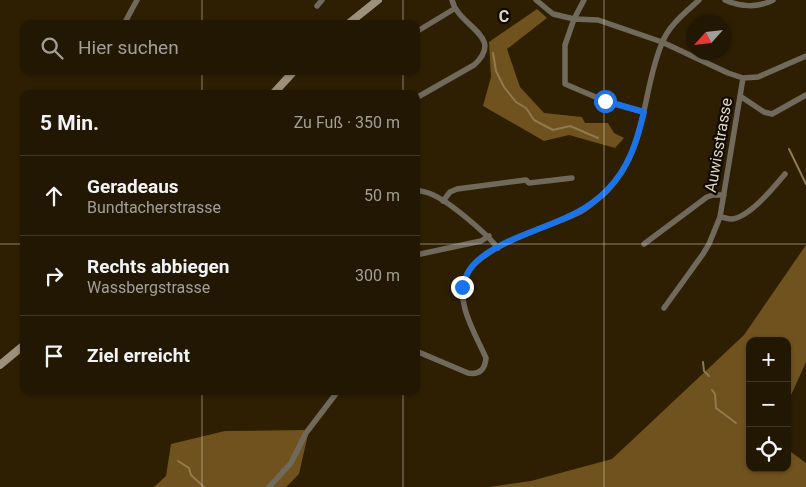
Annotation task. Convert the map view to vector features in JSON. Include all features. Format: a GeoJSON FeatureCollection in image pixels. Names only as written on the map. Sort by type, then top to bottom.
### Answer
{"type":"FeatureCollection","features":[{"type":"Feature","properties":{"kind":"main road"},"geometry":{"type":"LineString","coordinates":[[353,20],[378,0]]}},
{"type":"Feature","properties":{"kind":"main road"},"geometry":{"type":"LineString","coordinates":[[277,90],[290,75]]}},
{"type":"Feature","properties":{"kind":"main road"},"geometry":{"type":"LineString","coordinates":[[0,365],[20,348]]}},
{"type":"Feature","properties":{"kind":"street"},"geometry":{"type":"LineString","coordinates":[[126,20],[136,0]]}},
{"type":"Feature","properties":{"kind":"street"},"geometry":{"type":"LineString","coordinates":[[317,6],[322,0]]}},
{"type":"Feature","properties":{"kind":"street"},"geometry":{"type":"LineString","coordinates":[[420,96],[474,64],[482,57],[486,47],[482,36],[454,9],[452,0]]}},
{"type":"Feature","properties":{"kind":"street"},"geometry":{"type":"LineString","coordinates":[[536,0],[553,14],[574,19],[598,20],[662,42],[728,73],[743,78],[758,77],[806,56]]}},
{"type":"Feature","properties":{"kind":"street"},"geometry":{"type":"LineString","coordinates":[[584,0],[574,19],[565,45],[565,84],[605,101],[644,112]]}},
{"type":"Feature","properties":{"kind":"street"},"geometry":{"type":"LineString","coordinates":[[420,352],[468,374],[481,372],[485,366],[486,358],[463,304],[462,287],[465,277],[476,261],[498,248],[581,211],[606,191],[626,166],[634,150],[662,42],[669,30],[699,0]]}},
{"type":"Feature","properties":{"kind":"street"},"geometry":{"type":"LineString","coordinates":[[725,0],[740,6],[751,6],[761,5],[773,0]]}},
{"type":"Feature","properties":{"kind":"street"},"geometry":{"type":"LineString","coordinates":[[420,30],[454,9]]}},
{"type":"Feature","properties":{"kind":"street","name":"Auwisstrasse"},"geometry":{"type":"LineString","coordinates":[[664,308],[703,254],[720,217],[743,78]]}},
{"type":"Feature","properties":{"kind":"street"},"geometry":{"type":"LineString","coordinates":[[740,96],[764,112],[772,114],[806,95]]}},
{"type":"Feature","properties":{"kind":"street","name":"Auwisstrasse"},"geometry":{"type":"LineString","coordinates":[[720,217],[732,219],[744,215],[785,174]]}},
{"type":"Feature","properties":{"kind":"street"},"geometry":{"type":"LineString","coordinates":[[443,201],[450,192],[457,189],[526,180],[529,183],[572,178]]}},
{"type":"Feature","properties":{"kind":"street"},"geometry":{"type":"LineString","coordinates":[[420,191],[434,195],[443,201],[488,236],[498,248]]}},
{"type":"Feature","properties":{"kind":"street"},"geometry":{"type":"LineString","coordinates":[[644,244],[707,196],[724,196]]}},
{"type":"Feature","properties":{"kind":"street"},"geometry":{"type":"LineString","coordinates":[[420,254],[481,241],[488,236]]}},
{"type":"Feature","properties":{"kind":"street"},"geometry":{"type":"LineString","coordinates":[[269,487],[291,463],[306,433],[335,395]]}},
{"type":"Feature","properties":{"kind":"shaded area"},"geometry":{"type":"Polygon","coordinates":[[[537,9],[547,18],[507,49],[520,87],[544,113],[582,117],[585,123],[608,123],[614,133],[624,138],[615,148],[569,135],[544,141],[483,106],[491,77],[489,42],[537,9]]]}},
{"type":"Feature","properties":{"kind":"shaded area"},"geometry":{"type":"Polygon","coordinates":[[[806,245],[806,362],[791,395],[791,337],[746,337],[746,472],[791,472],[791,452],[806,463],[806,487],[489,487],[531,481],[612,459],[744,335],[806,245]]]}},
{"type":"Feature","properties":{"kind":"shaded area"},"geometry":{"type":"Polygon","coordinates":[[[309,430],[299,474],[286,487],[154,487],[166,476],[171,444],[225,431],[309,430]]]}},
{"type":"Feature","properties":{"kind":"waterway"},"geometry":{"type":"LineString","coordinates":[[493,53],[496,71],[504,87],[516,102],[526,108],[534,120],[553,130],[570,126],[598,138]]}},
{"type":"Feature","properties":{"kind":"waterway"},"geometry":{"type":"LineString","coordinates":[[789,149],[806,184]]}},
{"type":"Feature","properties":{"kind":"waterway"},"geometry":{"type":"LineString","coordinates":[[703,362],[704,371],[709,376]]}},
{"type":"Feature","properties":{"kind":"waterway"},"geometry":{"type":"LineString","coordinates":[[712,390],[715,394],[716,408],[736,423]]}},
{"type":"Feature","properties":{"kind":"waterway"},"geometry":{"type":"LineString","coordinates":[[178,461],[189,468],[191,475],[204,487]]}},
{"type":"Feature","properties":{"kind":"route"},"geometry":{"type":"LineString","coordinates":[[462,287],[465,277],[476,261],[508,242],[581,211],[606,191],[616,180],[634,150],[644,112],[605,101]]}}]}
